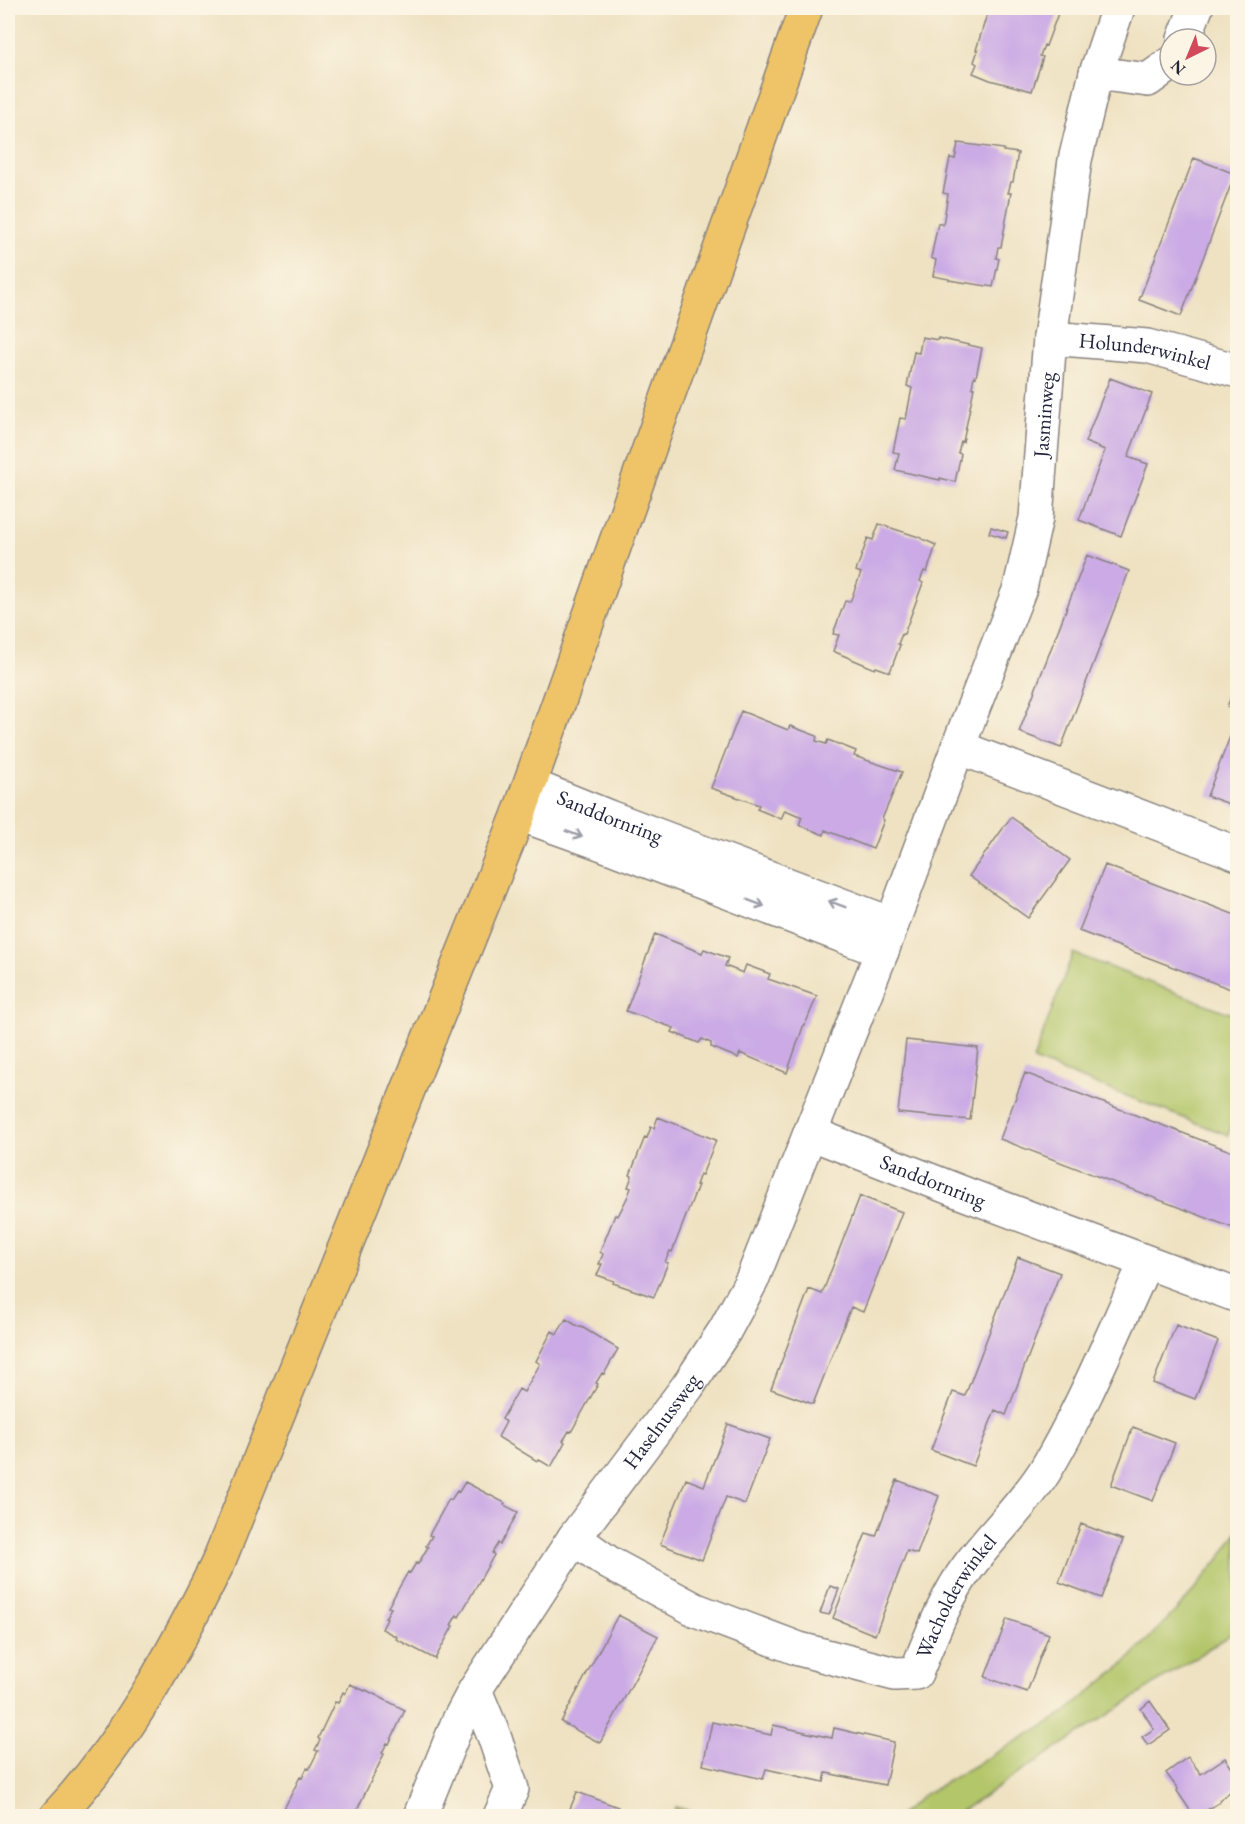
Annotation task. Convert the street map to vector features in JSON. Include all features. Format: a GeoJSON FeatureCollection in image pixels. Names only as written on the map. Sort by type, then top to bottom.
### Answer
{"type":"FeatureCollection","features":[{"type":"Feature","properties":{"kind":"main road"},"geometry":{"type":"LineString","coordinates":[[56,1816],[109,1754],[145,1699],[184,1632],[218,1563],[524,799],[806,8]]}},
{"type":"Feature","properties":{"kind":"street","name":"Jasminweg"},"geometry":{"type":"LineString","coordinates":[[957,747],[1020,588],[1036,518],[1050,338],[1075,159],[1096,74],[1118,8]]}},
{"type":"Feature","properties":{"kind":"street"},"geometry":{"type":"LineString","coordinates":[[1189,27],[1196,8]]}},
{"type":"Feature","properties":{"kind":"street"},"geometry":{"type":"LineString","coordinates":[[1096,74],[1148,80],[1158,73]]}},
{"type":"Feature","properties":{"kind":"street","name":"Holunderwinkel"},"geometry":{"type":"LineString","coordinates":[[1050,338],[1146,346],[1238,371]]}},
{"type":"Feature","properties":{"kind":"street"},"geometry":{"type":"LineString","coordinates":[[810,1133],[887,938],[957,747],[1238,854]]}},
{"type":"Feature","properties":{"kind":"street","name":"Sanddornring"},"geometry":{"type":"LineString","coordinates":[[524,799],[600,843],[887,938]]}},
{"type":"Feature","properties":{"kind":"street","name":"Sanddornring"},"geometry":{"type":"LineString","coordinates":[[810,1133],[1238,1296]]}},
{"type":"Feature","properties":{"kind":"street","name":"Haselnussweg"},"geometry":{"type":"LineString","coordinates":[[420,1816],[459,1722],[475,1690],[574,1538],[688,1386],[725,1330],[753,1280],[810,1133]]}},
{"type":"Feature","properties":{"kind":"street","name":"Wacholderwinkel"},"geometry":{"type":"LineString","coordinates":[[574,1538],[609,1563],[706,1614],[799,1649],[895,1674],[916,1673],[940,1616],[967,1568],[1044,1473],[1068,1428],[1146,1262]]}},
{"type":"Feature","properties":{"kind":"street"},"geometry":{"type":"LineString","coordinates":[[475,1690],[512,1789],[501,1816]]}},
{"type":"Feature","properties":{"kind":"green space"},"geometry":{"type":"Polygon","coordinates":[[[1073,953],[1237,1016],[1237,1111],[1228,1135],[1033,1060],[1073,953]]]}},
{"type":"Feature","properties":{"kind":"green space"},"geometry":{"type":"Polygon","coordinates":[[[1237,1532],[1237,1630],[954,1816],[899,1816],[923,1795],[1062,1715],[1125,1663],[1187,1599],[1223,1554],[1237,1532]]]}},
{"type":"Feature","properties":{"kind":"green space"},"geometry":{"type":"Polygon","coordinates":[[[676,1807],[707,1816],[674,1816],[676,1807]]]}},
{"type":"Feature","properties":{"kind":"building"},"geometry":{"type":"Polygon","coordinates":[[[992,8],[1060,8],[1040,56],[1043,57],[1032,91],[973,73],[977,64],[974,62],[978,50],[976,50],[988,11],[991,12],[992,8]]]}},
{"type":"Feature","properties":{"kind":"building"},"geometry":{"type":"Polygon","coordinates":[[[958,143],[1018,153],[1013,182],[1011,182],[1008,193],[1011,193],[1001,247],[998,247],[996,258],[999,259],[993,287],[933,276],[936,260],[931,258],[938,223],[943,225],[948,194],[943,193],[950,158],[955,159],[958,143]]]}},
{"type":"Feature","properties":{"kind":"building"},"geometry":{"type":"Polygon","coordinates":[[[1194,158],[1235,174],[1181,316],[1139,300],[1194,158]]]}},
{"type":"Feature","properties":{"kind":"building"},"geometry":{"type":"Polygon","coordinates":[[[922,337],[938,340],[938,338],[982,348],[976,377],[974,376],[972,387],[974,388],[963,442],[961,441],[958,453],[961,454],[955,482],[895,470],[899,453],[893,452],[900,418],[906,419],[912,388],[907,386],[914,352],[919,353],[922,337]]]}},
{"type":"Feature","properties":{"kind":"building"},"geometry":{"type":"Polygon","coordinates":[[[1110,378],[1152,394],[1128,457],[1148,464],[1121,536],[1079,520],[1105,450],[1085,442],[1110,378]]]}},
{"type":"Feature","properties":{"kind":"building"},"geometry":{"type":"Polygon","coordinates":[[[879,524],[936,545],[927,572],[924,571],[920,581],[923,583],[898,644],[900,645],[890,672],[876,667],[875,669],[833,651],[839,635],[833,634],[845,601],[850,602],[861,573],[856,571],[868,538],[873,540],[879,524]]]}},
{"type":"Feature","properties":{"kind":"building"},"geometry":{"type":"Polygon","coordinates":[[[991,527],[1008,532],[1006,538],[989,533],[991,527]]]}},
{"type":"Feature","properties":{"kind":"building"},"geometry":{"type":"Polygon","coordinates":[[[1087,555],[1129,571],[1061,748],[1019,732],[1087,555]]]}},
{"type":"Feature","properties":{"kind":"building"},"geometry":{"type":"Polygon","coordinates":[[[1238,680],[1238,711],[1227,707],[1238,680]]]}},
{"type":"Feature","properties":{"kind":"building"},"geometry":{"type":"Polygon","coordinates":[[[741,711],[788,730],[790,726],[817,736],[816,741],[826,744],[828,740],[856,751],[854,756],[902,772],[882,819],[884,820],[873,849],[825,830],[824,835],[799,825],[802,817],[785,810],[781,819],[757,809],[759,805],[711,788],[741,711]]]}},
{"type":"Feature","properties":{"kind":"building"},"geometry":{"type":"Polygon","coordinates":[[[1238,716],[1238,807],[1207,796],[1238,716]]]}},
{"type":"Feature","properties":{"kind":"building"},"geometry":{"type":"Polygon","coordinates":[[[1011,817],[1070,860],[1028,918],[969,876],[1011,817]]]}},
{"type":"Feature","properties":{"kind":"building"},"geometry":{"type":"Polygon","coordinates":[[[1105,865],[1238,916],[1238,992],[1079,931],[1105,865]]]}},
{"type":"Feature","properties":{"kind":"building"},"geometry":{"type":"Polygon","coordinates":[[[655,934],[702,953],[704,949],[728,958],[725,966],[743,973],[746,965],[770,974],[768,979],[817,996],[804,1024],[787,1073],[740,1053],[738,1058],[711,1047],[711,1043],[702,1039],[699,1043],[672,1032],[674,1028],[626,1011],[655,934]]]}},
{"type":"Feature","properties":{"kind":"building"},"geometry":{"type":"Polygon","coordinates":[[[906,1040],[978,1048],[970,1120],[898,1113],[906,1040]]]}},
{"type":"Feature","properties":{"kind":"building"},"geometry":{"type":"Polygon","coordinates":[[[1025,1073],[1238,1154],[1238,1230],[1000,1139],[1025,1073]]]}},
{"type":"Feature","properties":{"kind":"building"},"geometry":{"type":"Polygon","coordinates":[[[658,1117],[716,1140],[702,1175],[700,1174],[696,1185],[698,1185],[672,1252],[670,1251],[665,1262],[668,1263],[654,1297],[597,1275],[602,1264],[599,1264],[603,1254],[600,1252],[615,1215],[618,1216],[628,1196],[631,1188],[628,1187],[632,1176],[630,1175],[645,1137],[647,1138],[651,1127],[654,1128],[658,1117]]]}},
{"type":"Feature","properties":{"kind":"building"},"geometry":{"type":"Polygon","coordinates":[[[860,1196],[902,1212],[863,1312],[851,1307],[813,1404],[771,1389],[809,1289],[822,1294],[860,1196]]]}},
{"type":"Feature","properties":{"kind":"building"},"geometry":{"type":"Polygon","coordinates":[[[1018,1257],[1060,1273],[1006,1415],[995,1410],[973,1466],[931,1450],[953,1392],[965,1396],[1018,1257]]]}},
{"type":"Feature","properties":{"kind":"building"},"geometry":{"type":"Polygon","coordinates":[[[566,1319],[618,1349],[604,1374],[602,1373],[596,1383],[598,1384],[571,1432],[569,1431],[563,1441],[565,1442],[551,1467],[498,1437],[506,1422],[502,1419],[519,1389],[524,1392],[540,1364],[536,1361],[552,1331],[557,1334],[566,1319]]]}},
{"type":"Feature","properties":{"kind":"building"},"geometry":{"type":"Polygon","coordinates":[[[1176,1325],[1218,1341],[1195,1399],[1153,1383],[1176,1325]]]}},
{"type":"Feature","properties":{"kind":"building"},"geometry":{"type":"Polygon","coordinates":[[[728,1424],[770,1439],[745,1504],[726,1497],[702,1560],[660,1544],[686,1479],[704,1486],[728,1424]]]}},
{"type":"Feature","properties":{"kind":"building"},"geometry":{"type":"Polygon","coordinates":[[[1133,1427],[1175,1443],[1153,1501],[1111,1485],[1133,1427]]]}},
{"type":"Feature","properties":{"kind":"building"},"geometry":{"type":"Polygon","coordinates":[[[897,1480],[939,1496],[917,1554],[907,1551],[875,1635],[833,1618],[866,1533],[876,1536],[897,1480]]]}},
{"type":"Feature","properties":{"kind":"building"},"geometry":{"type":"Polygon","coordinates":[[[465,1482],[518,1512],[500,1545],[498,1543],[492,1553],[494,1555],[459,1617],[457,1615],[451,1625],[453,1626],[435,1659],[396,1639],[397,1637],[382,1629],[391,1608],[388,1607],[408,1572],[410,1573],[416,1563],[418,1564],[428,1547],[426,1546],[432,1536],[429,1535],[449,1499],[451,1500],[457,1491],[459,1492],[465,1482]]]}},
{"type":"Feature","properties":{"kind":"building"},"geometry":{"type":"Polygon","coordinates":[[[1081,1524],[1123,1540],[1101,1598],[1059,1582],[1081,1524]]]}},
{"type":"Feature","properties":{"kind":"building"},"geometry":{"type":"Polygon","coordinates":[[[830,1586],[839,1589],[829,1615],[820,1613],[830,1586]]]}},
{"type":"Feature","properties":{"kind":"building"},"geometry":{"type":"Polygon","coordinates":[[[618,1615],[658,1636],[600,1743],[561,1722],[618,1615]]]}},
{"type":"Feature","properties":{"kind":"building"},"geometry":{"type":"Polygon","coordinates":[[[1007,1619],[1049,1634],[1027,1692],[985,1677],[1007,1619]]]}},
{"type":"Feature","properties":{"kind":"building"},"geometry":{"type":"Polygon","coordinates":[[[350,1684],[405,1710],[389,1744],[387,1743],[382,1753],[384,1754],[354,1816],[284,1816],[285,1814],[282,1813],[300,1777],[302,1778],[307,1768],[309,1769],[318,1751],[315,1750],[320,1740],[318,1738],[335,1702],[338,1703],[350,1684]]]}},
{"type":"Feature","properties":{"kind":"building"},"geometry":{"type":"Polygon","coordinates":[[[1150,1701],[1170,1730],[1148,1745],[1142,1737],[1154,1729],[1141,1709],[1150,1701]]]}},
{"type":"Feature","properties":{"kind":"building"},"geometry":{"type":"Polygon","coordinates":[[[712,1722],[771,1735],[773,1725],[832,1738],[834,1728],[894,1742],[885,1785],[826,1773],[824,1782],[766,1769],[763,1779],[703,1765],[712,1722]]]}},
{"type":"Feature","properties":{"kind":"building"},"geometry":{"type":"Polygon","coordinates":[[[1188,1757],[1201,1774],[1225,1758],[1238,1777],[1238,1786],[1219,1800],[1220,1802],[1198,1816],[1194,1816],[1166,1773],[1188,1757]]]}},
{"type":"Feature","properties":{"kind":"building"},"geometry":{"type":"Polygon","coordinates":[[[577,1792],[618,1807],[618,1809],[637,1816],[567,1816],[577,1792]]]}}]}
